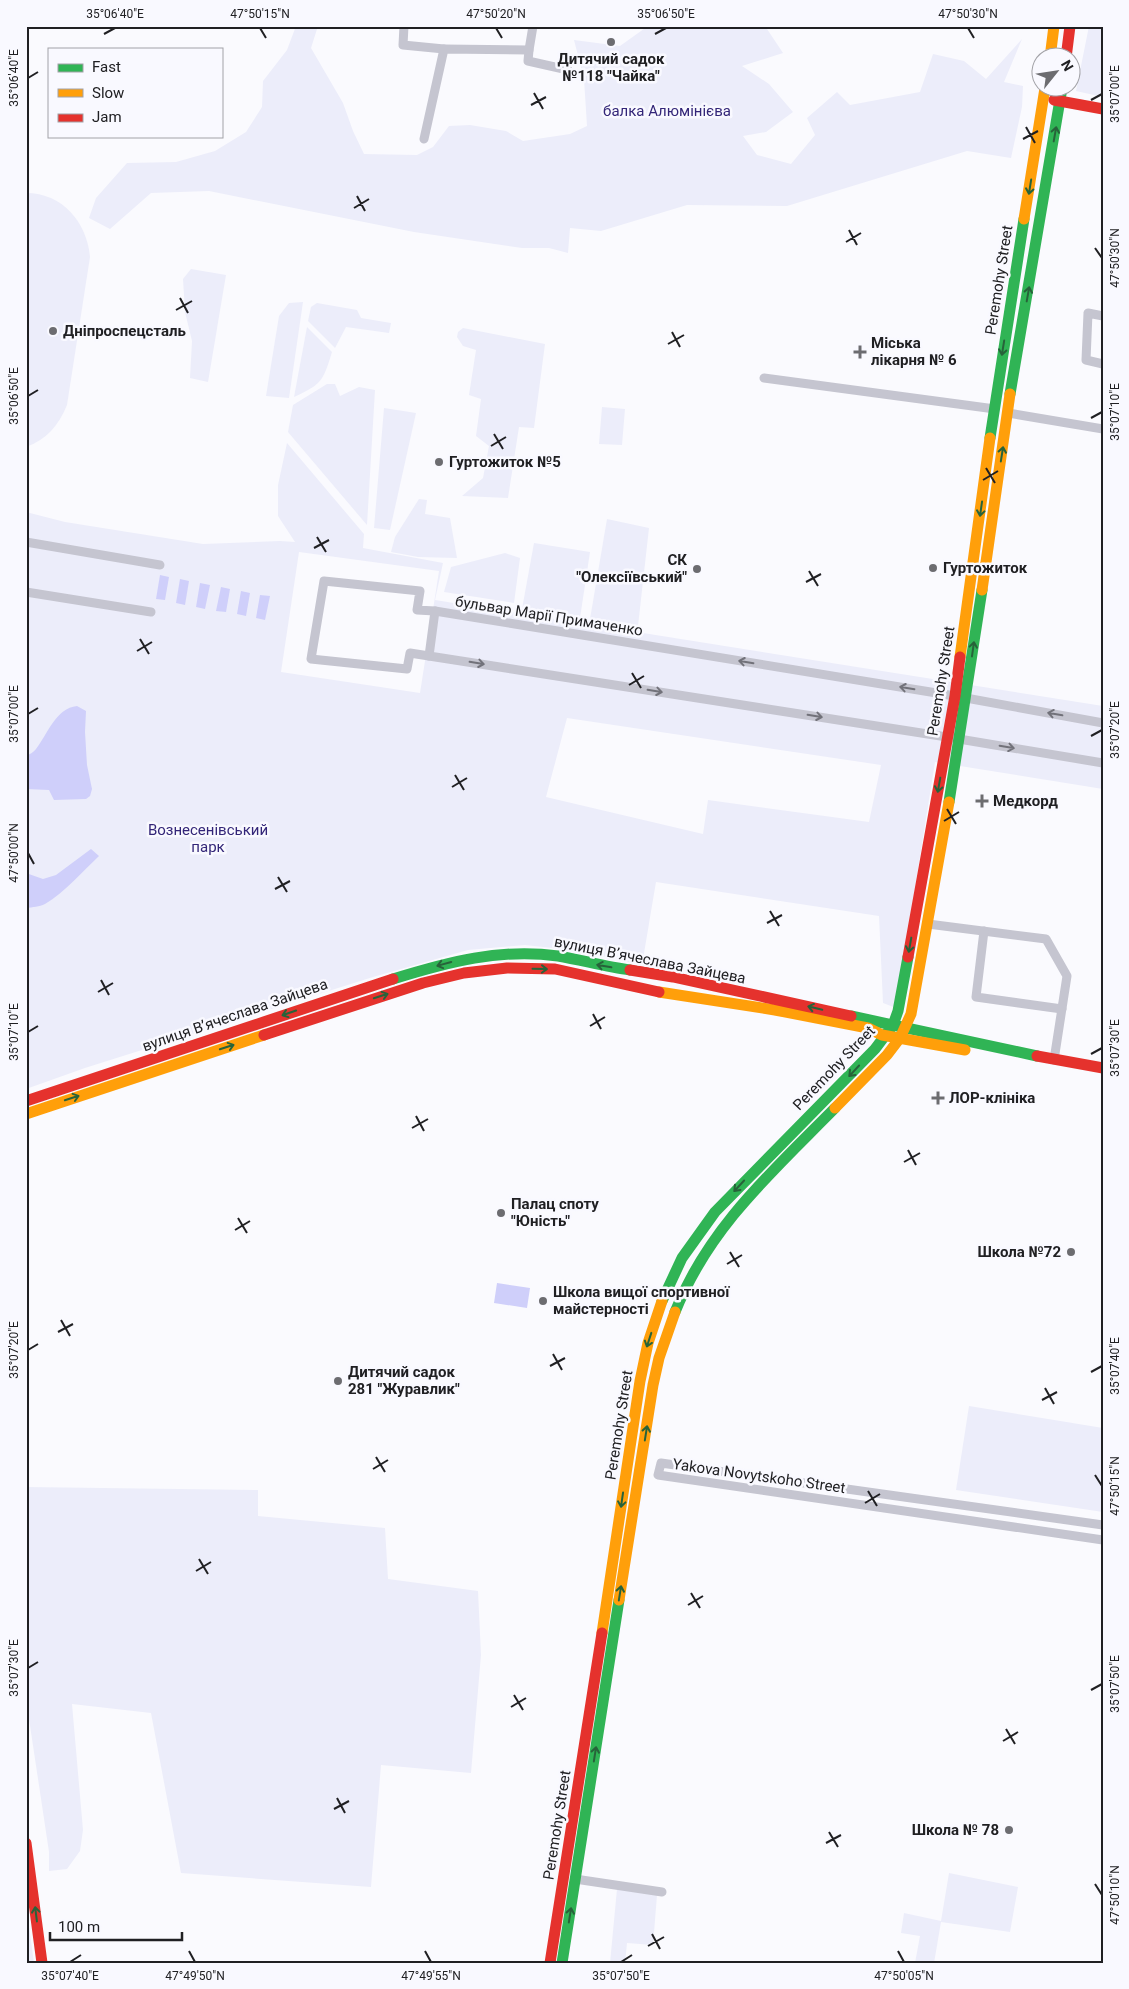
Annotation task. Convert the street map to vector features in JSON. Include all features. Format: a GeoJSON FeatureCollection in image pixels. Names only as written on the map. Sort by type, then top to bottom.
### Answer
{"type":"FeatureCollection","features":[{"type":"Feature","properties":{"kind":"main road"},"geometry":{"type":"LineString","coordinates":[[1051,48],[1054,26]]}},
{"type":"Feature","properties":{"kind":"main road"},"geometry":{"type":"LineString","coordinates":[[1067,48],[1070,26]]}},
{"type":"Feature","properties":{"kind":"main road","name":"Peremohy Street"},"geometry":{"type":"LineString","coordinates":[[960,697],[995,409],[1044,98]]}},
{"type":"Feature","properties":{"kind":"main road"},"geometry":{"type":"LineString","coordinates":[[1054,98],[1060,101],[1103,109]]}},
{"type":"Feature","properties":{"kind":"main road","name":"Peremohy Street"},"geometry":{"type":"LineString","coordinates":[[562,1963],[653,1386],[661,1348],[675,1309],[687,1283],[708,1248],[742,1202],[887,1055],[902,1034],[911,1014],[928,924],[956,719],[1060,98]]}},
{"type":"Feature","properties":{"kind":"main road","name":"Peremohy Street"},"geometry":{"type":"LineString","coordinates":[[550,1963],[584,1751],[595,1666],[614,1562],[637,1399],[647,1347],[662,1300],[673,1275],[693,1241],[715,1212],[843,1082],[887,1035],[893,1025],[898,1011],[953,738]]}},
{"type":"Feature","properties":{"kind":"main road","name":"вулиця Вʼячеслава Зайцева"},"geometry":{"type":"LineString","coordinates":[[26,1101],[417,972],[467,958],[511,954],[558,956],[602,966],[673,977],[893,1025],[902,1034],[1103,1073]]}},
{"type":"Feature","properties":{"kind":"main road","name":"вулиця Вʼячеслава Зайцева"},"geometry":{"type":"LineString","coordinates":[[26,1114],[423,983],[464,973],[499,969],[555,969],[651,991],[775,1010],[868,1028],[887,1035],[902,1034],[1103,1068]]}},
{"type":"Feature","properties":{"kind":"main road"},"geometry":{"type":"LineString","coordinates":[[673,1275],[674,1282],[677,1284],[684,1285],[687,1283]]}},
{"type":"Feature","properties":{"kind":"main road"},"geometry":{"type":"LineString","coordinates":[[662,1300],[669,1300],[675,1309]]}},
{"type":"Feature","properties":{"kind":"main road"},"geometry":{"type":"LineString","coordinates":[[26,1843],[42,1963]]}},
{"type":"Feature","properties":{"kind":"street"},"geometry":{"type":"LineString","coordinates":[[404,26],[403,44],[444,49],[529,50]]}},
{"type":"Feature","properties":{"kind":"street"},"geometry":{"type":"LineString","coordinates":[[533,26],[528,61],[568,70]]}},
{"type":"Feature","properties":{"kind":"street"},"geometry":{"type":"LineString","coordinates":[[424,140],[444,49]]}},
{"type":"Feature","properties":{"kind":"street"},"geometry":{"type":"LineString","coordinates":[[1103,316],[1088,313],[1086,360],[1103,364]]}},
{"type":"Feature","properties":{"kind":"street"},"geometry":{"type":"LineString","coordinates":[[764,378],[995,409]]}},
{"type":"Feature","properties":{"kind":"street"},"geometry":{"type":"LineString","coordinates":[[1008,413],[1103,429]]}},
{"type":"Feature","properties":{"kind":"street"},"geometry":{"type":"LineString","coordinates":[[26,542],[160,565]]}},
{"type":"Feature","properties":{"kind":"street"},"geometry":{"type":"LineString","coordinates":[[435,611],[417,610],[420,590],[324,581],[311,658],[407,669],[410,653],[953,738],[1103,764]]}},
{"type":"Feature","properties":{"kind":"street"},"geometry":{"type":"LineString","coordinates":[[26,592],[151,612]]}},
{"type":"Feature","properties":{"kind":"street","name":"бульвар Марії Примаченко"},"geometry":{"type":"LineString","coordinates":[[429,656],[435,611],[960,697],[1103,723]]}},
{"type":"Feature","properties":{"kind":"street"},"geometry":{"type":"LineString","coordinates":[[928,924],[1046,939],[1068,976],[1054,1060]]}},
{"type":"Feature","properties":{"kind":"street"},"geometry":{"type":"LineString","coordinates":[[984,931],[976,997],[1062,1009]]}},
{"type":"Feature","properties":{"kind":"street","name":"Yakova Novytskoho Street"},"geometry":{"type":"LineString","coordinates":[[1103,1525],[661,1463],[658,1475],[1103,1540]]}},
{"type":"Feature","properties":{"kind":"street"},"geometry":{"type":"LineString","coordinates":[[575,1879],[662,1892]]}},
{"type":"Feature","properties":{"kind":"green space","name":"балка Алюмінієва"},"geometry":{"type":"Polygon","coordinates":[[[296,26],[318,26],[311,48],[343,103],[364,154],[417,155],[433,147],[449,126],[470,125],[506,131],[523,141],[570,134],[587,126],[584,79],[574,40],[620,46],[648,26],[765,26],[783,53],[742,66],[769,84],[793,112],[766,132],[743,136],[757,155],[791,164],[815,135],[807,118],[837,92],[850,105],[920,92],[933,54],[964,61],[986,79],[1022,39],[1004,82],[1023,86],[1022,107],[1011,158],[967,151],[787,206],[687,205],[601,231],[570,228],[568,253],[549,248],[522,248],[414,232],[209,191],[151,193],[110,229],[89,218],[96,198],[127,163],[176,162],[215,151],[246,132],[262,107],[263,81],[287,50],[296,26]]]}},
{"type":"Feature","properties":{"kind":"green space"},"geometry":{"type":"Polygon","coordinates":[[[1089,26],[1103,26],[1103,97],[1082,92],[1082,61],[1089,26]]]}},
{"type":"Feature","properties":{"kind":"green space","name":"Дніпроспецсталь"},"geometry":{"type":"Polygon","coordinates":[[[26,193],[39,194],[51,198],[71,212],[84,233],[90,257],[67,405],[51,431],[40,440],[26,447],[26,193]]]}},
{"type":"Feature","properties":{"kind":"green space"},"geometry":{"type":"Polygon","coordinates":[[[191,269],[226,275],[208,382],[190,378],[192,341],[185,312],[183,279],[191,269]]]}},
{"type":"Feature","properties":{"kind":"green space"},"geometry":{"type":"Polygon","coordinates":[[[303,302],[289,398],[266,396],[279,316],[289,303],[303,302]]]}},
{"type":"Feature","properties":{"kind":"green space"},"geometry":{"type":"Polygon","coordinates":[[[317,303],[357,310],[361,318],[391,323],[389,333],[346,327],[335,348],[308,321],[311,307],[317,303]]]}},
{"type":"Feature","properties":{"kind":"green space"},"geometry":{"type":"Polygon","coordinates":[[[307,327],[332,352],[323,376],[316,385],[294,397],[307,327]]]}},
{"type":"Feature","properties":{"kind":"green space"},"geometry":{"type":"Polygon","coordinates":[[[463,328],[545,344],[534,428],[519,427],[508,498],[462,496],[483,478],[489,446],[476,436],[481,399],[469,395],[476,350],[463,346],[457,337],[458,332],[463,328]]]}},
{"type":"Feature","properties":{"kind":"green space"},"geometry":{"type":"Polygon","coordinates":[[[327,384],[335,384],[340,396],[359,387],[375,390],[367,525],[288,432],[293,405],[327,384]]]}},
{"type":"Feature","properties":{"kind":"green space"},"geometry":{"type":"Polygon","coordinates":[[[602,407],[625,409],[622,445],[599,444],[602,407]]]}},
{"type":"Feature","properties":{"kind":"green space"},"geometry":{"type":"Polygon","coordinates":[[[384,408],[416,413],[390,530],[374,528],[384,408]]]}},
{"type":"Feature","properties":{"kind":"green space","name":"Вознесенівський парк"},"geometry":{"type":"Polygon","coordinates":[[[287,443],[364,534],[363,548],[443,563],[435,600],[1103,706],[1103,789],[935,762],[896,1008],[883,1003],[879,916],[656,882],[642,965],[579,951],[525,945],[468,950],[373,977],[85,1068],[26,1089],[26,512],[65,522],[203,544],[295,542],[278,516],[278,485],[287,443]],[[299,552],[281,672],[420,693],[439,571],[299,552]],[[567,718],[546,797],[703,834],[708,800],[869,822],[881,765],[567,718]]]}},
{"type":"Feature","properties":{"kind":"green space"},"geometry":{"type":"Polygon","coordinates":[[[419,499],[427,500],[425,514],[450,518],[457,558],[418,557],[391,552],[395,537],[419,499]]]}},
{"type":"Feature","properties":{"kind":"green space"},"geometry":{"type":"Polygon","coordinates":[[[607,519],[649,528],[638,626],[590,619],[607,519]]]}},
{"type":"Feature","properties":{"kind":"green space"},"geometry":{"type":"Polygon","coordinates":[[[534,543],[590,552],[580,618],[522,609],[534,543]]]}},
{"type":"Feature","properties":{"kind":"green space"},"geometry":{"type":"Polygon","coordinates":[[[505,553],[520,558],[514,603],[444,592],[451,567],[505,553]]]}},
{"type":"Feature","properties":{"kind":"green space"},"geometry":{"type":"Polygon","coordinates":[[[969,1406],[1103,1428],[1103,1512],[956,1490],[969,1406]]]}},
{"type":"Feature","properties":{"kind":"green space"},"geometry":{"type":"Polygon","coordinates":[[[26,1487],[258,1490],[258,1516],[385,1528],[388,1579],[478,1591],[481,1655],[471,1773],[381,1765],[371,1887],[181,1873],[151,1713],[72,1704],[83,1830],[80,1851],[67,1869],[49,1871],[49,1852],[26,1699],[26,1487]]]}},
{"type":"Feature","properties":{"kind":"green space"},"geometry":{"type":"Polygon","coordinates":[[[949,1873],[1018,1887],[1010,1932],[941,1922],[934,1963],[915,1963],[920,1936],[901,1933],[904,1913],[941,1921],[949,1873]]]}},
{"type":"Feature","properties":{"kind":"green space"},"geometry":{"type":"Polygon","coordinates":[[[617,1889],[657,1895],[653,1945],[627,1943],[625,1963],[610,1963],[617,1889]]]}},
{"type":"Feature","properties":{"kind":"green space"},"geometry":{"type":"Polygon","coordinates":[[[26,1904],[34,1963],[28,1963],[26,1949],[26,1904]]]}},
{"type":"Feature","properties":{"kind":"water"},"geometry":{"type":"Polygon","coordinates":[[[160,575],[169,577],[165,600],[156,599],[160,575]]]}},
{"type":"Feature","properties":{"kind":"water"},"geometry":{"type":"Polygon","coordinates":[[[180,579],[189,581],[185,605],[176,603],[180,579]]]}},
{"type":"Feature","properties":{"kind":"water"},"geometry":{"type":"Polygon","coordinates":[[[200,583],[210,585],[205,609],[196,607],[200,583]]]}},
{"type":"Feature","properties":{"kind":"water"},"geometry":{"type":"Polygon","coordinates":[[[221,587],[230,589],[226,612],[216,611],[221,587]]]}},
{"type":"Feature","properties":{"kind":"water"},"geometry":{"type":"Polygon","coordinates":[[[241,591],[250,593],[246,616],[237,614],[241,591]]]}},
{"type":"Feature","properties":{"kind":"water"},"geometry":{"type":"Polygon","coordinates":[[[260,595],[270,596],[265,620],[256,618],[260,595]]]}},
{"type":"Feature","properties":{"kind":"water"},"geometry":{"type":"Polygon","coordinates":[[[77,706],[86,711],[87,765],[92,789],[90,796],[86,799],[54,800],[49,790],[26,789],[26,756],[35,750],[53,723],[63,712],[77,706]]]}},
{"type":"Feature","properties":{"kind":"water"},"geometry":{"type":"Polygon","coordinates":[[[91,849],[99,856],[66,888],[45,904],[26,908],[26,873],[43,879],[56,875],[91,849]]]}},
{"type":"Feature","properties":{"kind":"water"},"geometry":{"type":"Polygon","coordinates":[[[497,1283],[530,1288],[527,1308],[494,1303],[497,1283]]]}},
{"type":"Feature","properties":{"kind":"traffic: fast"},"geometry":{"type":"LineString","coordinates":[[1010,394],[1060,98]]}},
{"type":"Feature","properties":{"kind":"traffic: fast"},"geometry":{"type":"LineString","coordinates":[[990,438],[1024,219]]}},
{"type":"Feature","properties":{"kind":"traffic: fast"},"geometry":{"type":"LineString","coordinates":[[949,802],[982,590]]}},
{"type":"Feature","properties":{"kind":"traffic: fast"},"geometry":{"type":"LineString","coordinates":[[393,979],[454,962],[495,955],[515,954],[558,956],[630,970]]}},
{"type":"Feature","properties":{"kind":"traffic: fast"},"geometry":{"type":"LineString","coordinates":[[662,1301],[682,1258],[715,1212],[875,1049],[893,1025],[898,1011],[908,957]]}},
{"type":"Feature","properties":{"kind":"traffic: fast"},"geometry":{"type":"LineString","coordinates":[[851,1016],[1037,1056]]}},
{"type":"Feature","properties":{"kind":"traffic: fast"},"geometry":{"type":"LineString","coordinates":[[675,1312],[689,1281],[705,1253],[724,1227],[766,1178],[835,1108]]}},
{"type":"Feature","properties":{"kind":"traffic: fast"},"geometry":{"type":"LineString","coordinates":[[562,1963],[619,1600]]}},
{"type":"Feature","properties":{"kind":"traffic: slow"},"geometry":{"type":"LineString","coordinates":[[1051,48],[1054,26]]}},
{"type":"Feature","properties":{"kind":"traffic: slow"},"geometry":{"type":"LineString","coordinates":[[1024,219],[1043,98]]}},
{"type":"Feature","properties":{"kind":"traffic: slow"},"geometry":{"type":"LineString","coordinates":[[982,590],[1010,394]]}},
{"type":"Feature","properties":{"kind":"traffic: slow"},"geometry":{"type":"LineString","coordinates":[[960,657],[990,438]]}},
{"type":"Feature","properties":{"kind":"traffic: slow"},"geometry":{"type":"LineString","coordinates":[[835,1108],[887,1055],[900,1038],[911,1014],[949,802]]}},
{"type":"Feature","properties":{"kind":"traffic: slow"},"geometry":{"type":"LineString","coordinates":[[659,992],[775,1010],[868,1028],[882,1035],[965,1050]]}},
{"type":"Feature","properties":{"kind":"traffic: slow"},"geometry":{"type":"LineString","coordinates":[[26,1114],[264,1035]]}},
{"type":"Feature","properties":{"kind":"traffic: slow"},"geometry":{"type":"LineString","coordinates":[[602,1633],[640,1381],[648,1343],[662,1301]]}},
{"type":"Feature","properties":{"kind":"traffic: slow"},"geometry":{"type":"LineString","coordinates":[[619,1600],[653,1385],[659,1358],[675,1312]]}},
{"type":"Feature","properties":{"kind":"traffic: jam"},"geometry":{"type":"LineString","coordinates":[[1067,48],[1070,26]]}},
{"type":"Feature","properties":{"kind":"traffic: jam"},"geometry":{"type":"LineString","coordinates":[[1054,100],[1103,109]]}},
{"type":"Feature","properties":{"kind":"traffic: jam"},"geometry":{"type":"LineString","coordinates":[[908,957],[955,696],[960,657]]}},
{"type":"Feature","properties":{"kind":"traffic: jam"},"geometry":{"type":"LineString","coordinates":[[264,1035],[423,983],[464,973],[507,968],[555,969],[659,992]]}},
{"type":"Feature","properties":{"kind":"traffic: jam"},"geometry":{"type":"LineString","coordinates":[[630,970],[673,977],[851,1016]]}},
{"type":"Feature","properties":{"kind":"traffic: jam"},"geometry":{"type":"LineString","coordinates":[[26,1101],[393,979]]}},
{"type":"Feature","properties":{"kind":"traffic: jam"},"geometry":{"type":"LineString","coordinates":[[1037,1056],[1103,1068]]}},
{"type":"Feature","properties":{"kind":"traffic: jam"},"geometry":{"type":"LineString","coordinates":[[550,1963],[602,1633]]}},
{"type":"Feature","properties":{"kind":"traffic: jam"},"geometry":{"type":"LineString","coordinates":[[26,1843],[42,1963]]}},
{"type":"Feature","properties":{"kind":"place","name":"Дитячий садок №118 \"Чайка\""},"geometry":{"type":"Point","coordinates":[611,42]}},
{"type":"Feature","properties":{"kind":"place","name":"Дніпроспецсталь"},"geometry":{"type":"Point","coordinates":[53,331]}},
{"type":"Feature","properties":{"kind":"place","name":"Мiська лiкарня № 6"},"geometry":{"type":"Point","coordinates":[860,352]}},
{"type":"Feature","properties":{"kind":"place","name":"Гуртожиток №5"},"geometry":{"type":"Point","coordinates":[439,462]}},
{"type":"Feature","properties":{"kind":"place","name":"Гуртожиток"},"geometry":{"type":"Point","coordinates":[933,568]}},
{"type":"Feature","properties":{"kind":"place","name":"СК \"Олексіївський\""},"geometry":{"type":"Point","coordinates":[697,569]}},
{"type":"Feature","properties":{"kind":"place","name":"Медкорд"},"geometry":{"type":"Point","coordinates":[982,801]}},
{"type":"Feature","properties":{"kind":"place","name":"ЛОР-клініка"},"geometry":{"type":"Point","coordinates":[938,1098]}},
{"type":"Feature","properties":{"kind":"place","name":"Палац споту \"Юність\""},"geometry":{"type":"Point","coordinates":[501,1213]}},
{"type":"Feature","properties":{"kind":"place","name":"Школа №72"},"geometry":{"type":"Point","coordinates":[1071,1252]}},
{"type":"Feature","properties":{"kind":"place","name":"Школа вищої спортивної майстерності"},"geometry":{"type":"Point","coordinates":[543,1301]}},
{"type":"Feature","properties":{"kind":"place","name":"Дитячий садок 281 \"Журавлик\""},"geometry":{"type":"Point","coordinates":[338,1381]}},
{"type":"Feature","properties":{"kind":"place","name":"Школа № 78"},"geometry":{"type":"Point","coordinates":[1009,1830]}}]}
